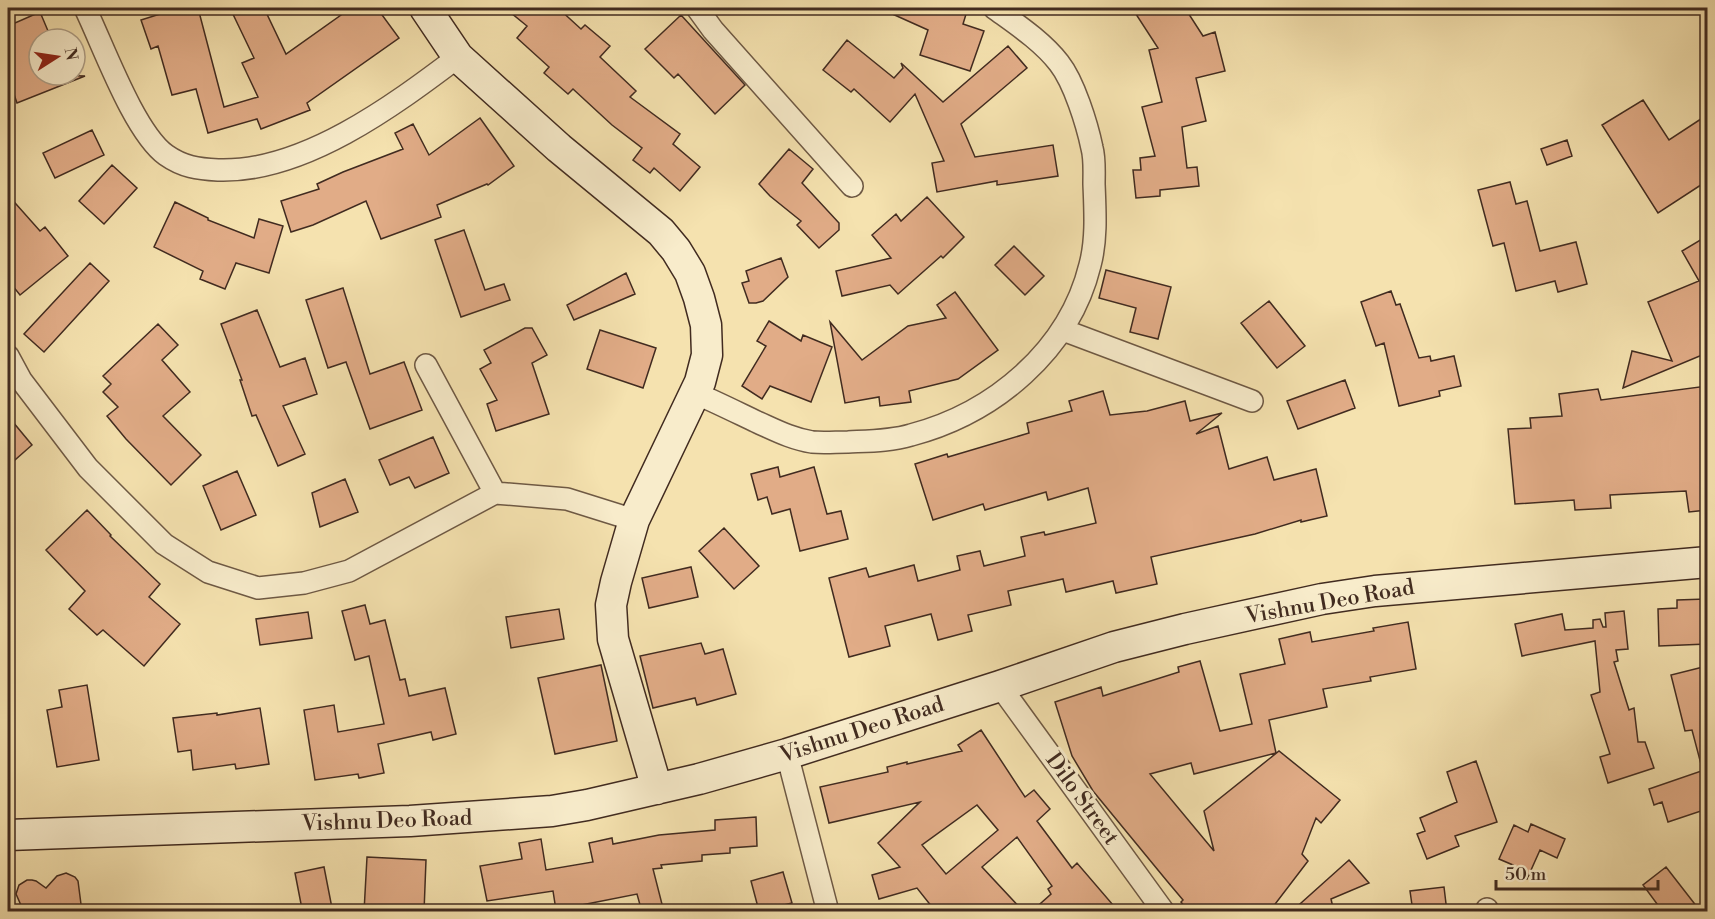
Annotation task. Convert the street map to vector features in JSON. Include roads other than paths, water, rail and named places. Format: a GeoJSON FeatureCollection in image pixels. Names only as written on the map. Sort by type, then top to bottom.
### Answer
{"type":"FeatureCollection","features":[{"type":"Feature","properties":{"kind":"street"},"geometry":{"type":"LineString","coordinates":[[86,8],[130,106],[147,133],[165,154],[186,166],[203,169],[231,170],[298,156],[344,133],[402,99],[458,57]]}},
{"type":"Feature","properties":{"kind":"street"},"geometry":{"type":"LineString","coordinates":[[425,8],[458,57],[559,148],[661,232],[676,250],[690,273],[699,298],[706,325],[708,355],[695,393],[634,520],[611,605],[613,639],[657,789]]}},
{"type":"Feature","properties":{"kind":"street"},"geometry":{"type":"LineString","coordinates":[[697,8],[713,30],[852,186]]}},
{"type":"Feature","properties":{"kind":"street"},"geometry":{"type":"LineString","coordinates":[[695,393],[791,438],[814,442],[876,441],[910,435],[947,423],[994,397],[1019,379],[1063,330],[1080,296],[1091,264],[1095,223],[1093,150],[1069,80],[1059,64],[1026,32],[994,8]]}},
{"type":"Feature","properties":{"kind":"street"},"geometry":{"type":"LineString","coordinates":[[1063,330],[1252,401]]}},
{"type":"Feature","properties":{"kind":"street"},"geometry":{"type":"LineString","coordinates":[[8,356],[21,380],[88,468],[164,544],[208,572],[258,588],[304,583],[349,571],[495,493],[567,499],[634,520]]}},
{"type":"Feature","properties":{"kind":"street"},"geometry":{"type":"LineString","coordinates":[[426,365],[495,493]]}},
{"type":"Feature","properties":{"kind":"street","name":"Vishnu Deo Road"},"geometry":{"type":"LineString","coordinates":[[8,835],[398,821],[552,811],[657,789],[787,754],[1000,687],[1114,647],[1185,628],[1322,599],[1407,588],[1707,562]]}},
{"type":"Feature","properties":{"kind":"street","name":"Dilo Street"},"geometry":{"type":"LineString","coordinates":[[1000,687],[1164,912]]}},
{"type":"Feature","properties":{"kind":"street"},"geometry":{"type":"LineString","coordinates":[[787,754],[828,912]]}}]}
